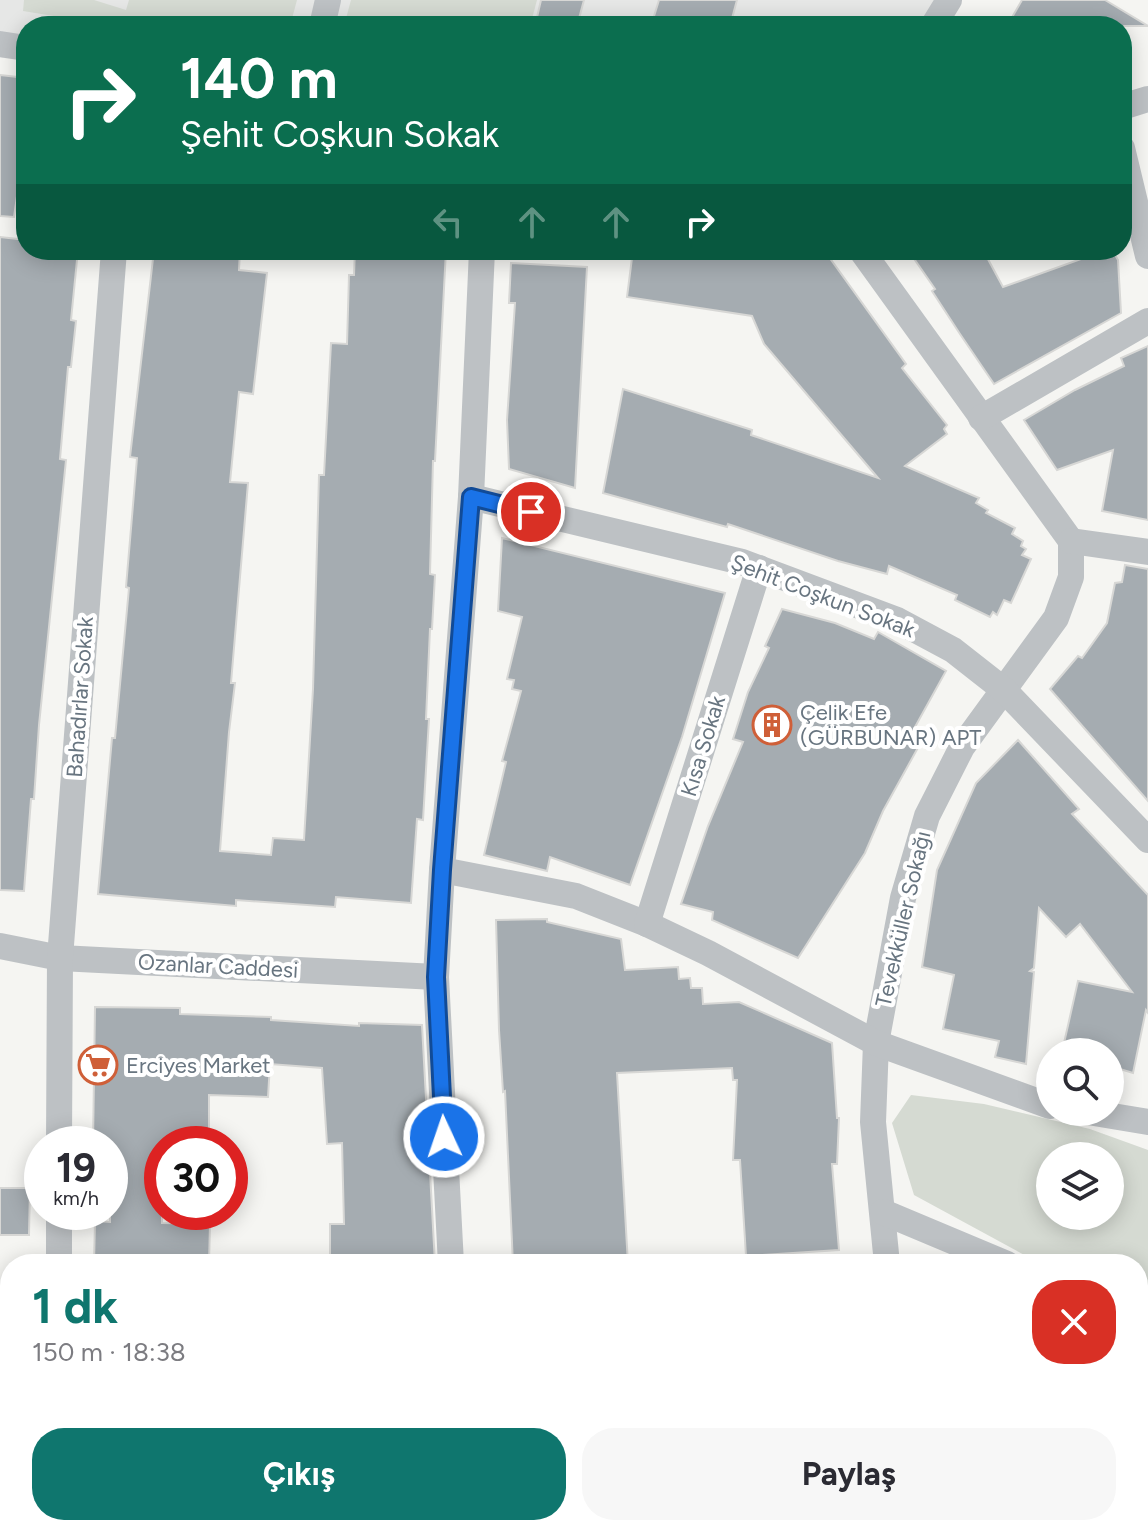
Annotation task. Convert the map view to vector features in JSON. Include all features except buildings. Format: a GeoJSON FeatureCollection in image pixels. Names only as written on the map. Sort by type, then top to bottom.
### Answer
{"type":"FeatureCollection","features":[{"type":"Feature","properties":{"kind":"street"},"geometry":{"type":"LineString","coordinates":[[1132,190],[1148,256]]}},
{"type":"Feature","properties":{"kind":"street","name":"Bahadırlar Sokak"},"geometry":{"type":"LineString","coordinates":[[59,1126],[60,958],[113,260]]}},
{"type":"Feature","properties":{"kind":"street"},"geometry":{"type":"LineString","coordinates":[[450,1254],[436,977],[471,497],[482,260]]}},
{"type":"Feature","properties":{"kind":"street"},"geometry":{"type":"LineString","coordinates":[[868,260],[1071,541],[1148,552]]}},
{"type":"Feature","properties":{"kind":"street"},"geometry":{"type":"LineString","coordinates":[[981,418],[1148,321]]}},
{"type":"Feature","properties":{"kind":"street","name":"Şehit Coşkun Sokak"},"geometry":{"type":"LineString","coordinates":[[471,497],[742,562],[897,620],[953,650],[1004,690],[1148,840]]}},
{"type":"Feature","properties":{"kind":"street","name":"Tevekküller Sokağı"},"geometry":{"type":"LineString","coordinates":[[886,1254],[873,1122],[876,1043],[903,898],[927,816],[962,747],[1056,618],[1071,577],[1071,541]]}},
{"type":"Feature","properties":{"kind":"street","name":"Kısa Sokak"},"geometry":{"type":"LineString","coordinates":[[647,924],[759,568]]}},
{"type":"Feature","properties":{"kind":"street"},"geometry":{"type":"LineString","coordinates":[[442,870],[576,896],[647,924],[708,953],[876,1043],[1036,1101]]}},
{"type":"Feature","properties":{"kind":"street","name":"Ozanlar Caddesi"},"geometry":{"type":"LineString","coordinates":[[0,946],[60,958],[436,977]]}},
{"type":"Feature","properties":{"kind":"street"},"geometry":{"type":"LineString","coordinates":[[1124,1118],[1148,1122]]}},
{"type":"Feature","properties":{"kind":"street"},"geometry":{"type":"LineString","coordinates":[[883,1212],[983,1254]]}},
{"type":"Feature","properties":{"kind":"street"},"geometry":{"type":"LineString","coordinates":[[59,1230],[59,1254]]}},
{"type":"Feature","properties":{"kind":"shaded area"},"geometry":{"type":"Polygon","coordinates":[[[0,0],[949,0],[939,16],[16,16],[16,46],[0,44],[0,0]]]}},
{"type":"Feature","properties":{"kind":"shaded area"},"geometry":{"type":"Polygon","coordinates":[[[24,0],[94,0],[126,10],[129,0],[297,0],[293,16],[54,16],[23,11],[24,0]]]}},
{"type":"Feature","properties":{"kind":"shaded area"},"geometry":{"type":"Polygon","coordinates":[[[351,0],[537,0],[533,16],[347,16],[351,0]]]}},
{"type":"Feature","properties":{"kind":"shaded area"},"geometry":{"type":"Polygon","coordinates":[[[911,1095],[984,1104],[1036,1116],[1036,1126],[1077,1126],[1148,1150],[1148,1254],[1023,1254],[914,1195],[892,1123],[911,1095]]]}},
{"type":"Feature","properties":{"kind":"place","name":"Çelik Efe (GÜRBUNAR) APT"},"geometry":{"type":"Point","coordinates":[772,725]}},
{"type":"Feature","properties":{"kind":"place","name":"Erciyes Market"},"geometry":{"type":"Point","coordinates":[98,1065]}},
{"type":"Feature","properties":{"kind":"route"},"geometry":{"type":"LineString","coordinates":[[444,1137],[436,977],[471,497],[531,512]]}}]}
